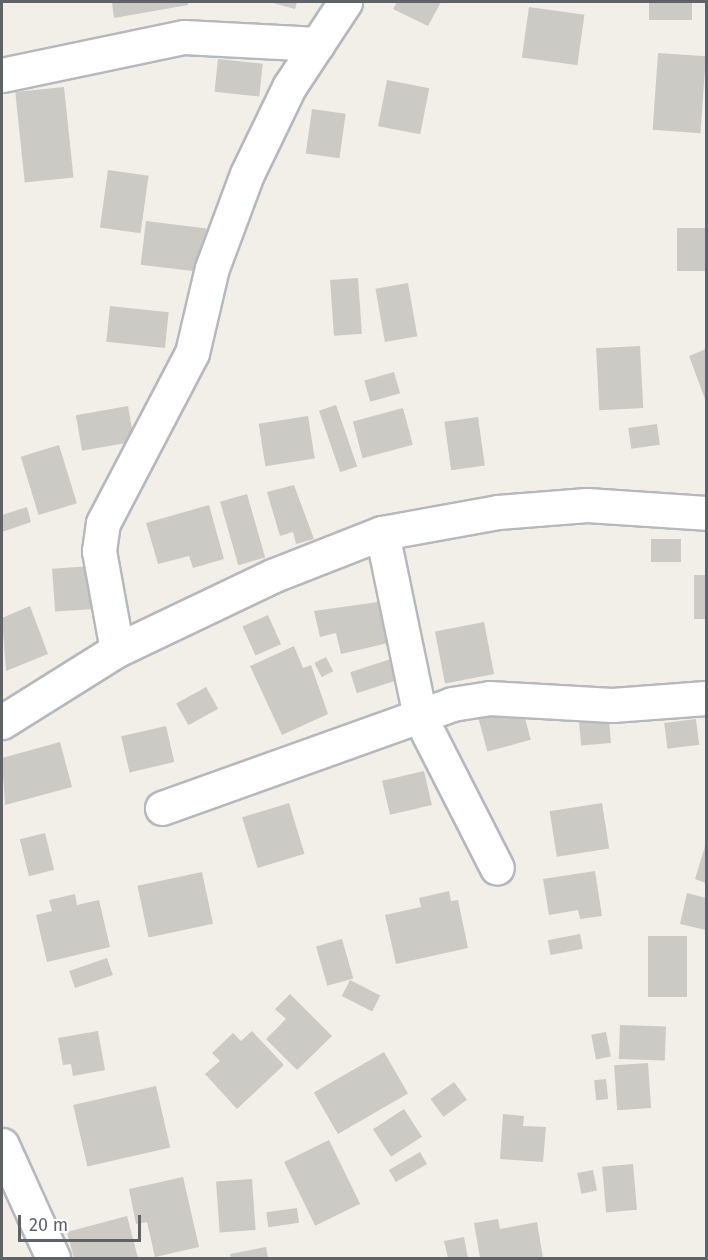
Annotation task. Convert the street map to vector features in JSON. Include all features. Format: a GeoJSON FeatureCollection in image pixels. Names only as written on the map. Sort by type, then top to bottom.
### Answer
{"type":"FeatureCollection","features":[{"type":"Feature","properties":{"kind":"street"},"geometry":{"type":"LineString","coordinates":[[117,650],[99,551],[103,523],[174,394],[192,353],[212,268],[247,174],[289,87],[345,2]]}},
{"type":"Feature","properties":{"kind":"street"},"geometry":{"type":"LineString","coordinates":[[2,75],[184,37],[318,44]]}},
{"type":"Feature","properties":{"kind":"street"},"geometry":{"type":"LineString","coordinates":[[2,722],[117,650],[272,576],[382,533],[498,512],[586,505],[706,513]]}},
{"type":"Feature","properties":{"kind":"street"},"geometry":{"type":"LineString","coordinates":[[382,533],[420,717],[497,867]]}},
{"type":"Feature","properties":{"kind":"street"},"geometry":{"type":"LineString","coordinates":[[162,808],[420,717],[489,698],[612,705],[706,698]]}},
{"type":"Feature","properties":{"kind":"street"},"geometry":{"type":"LineString","coordinates":[[2,1145],[53,1258]]}},
{"type":"Feature","properties":{"kind":"building"},"geometry":{"type":"Polygon","coordinates":[[[112,2],[188,2],[188,5],[114,18],[112,2]]]}},
{"type":"Feature","properties":{"kind":"building"},"geometry":{"type":"Polygon","coordinates":[[[269,2],[297,2],[295,9],[269,2]]]}},
{"type":"Feature","properties":{"kind":"building"},"geometry":{"type":"Polygon","coordinates":[[[397,2],[441,2],[428,26],[393,9],[397,2]]]}},
{"type":"Feature","properties":{"kind":"building"},"geometry":{"type":"Polygon","coordinates":[[[649,2],[692,2],[692,20],[649,20],[649,2]]]}},
{"type":"Feature","properties":{"kind":"building"},"geometry":{"type":"Polygon","coordinates":[[[529,7],[584,15],[577,65],[522,58],[529,7]]]}},
{"type":"Feature","properties":{"kind":"building"},"geometry":{"type":"Polygon","coordinates":[[[658,53],[706,56],[701,133],[653,130],[658,53]]]}},
{"type":"Feature","properties":{"kind":"building"},"geometry":{"type":"Polygon","coordinates":[[[218,59],[263,64],[259,97],[215,92],[218,59]]]}},
{"type":"Feature","properties":{"kind":"building"},"geometry":{"type":"Polygon","coordinates":[[[387,80],[429,88],[420,134],[378,126],[387,80]]]}},
{"type":"Feature","properties":{"kind":"building"},"geometry":{"type":"Polygon","coordinates":[[[64,87],[74,178],[25,183],[15,92],[64,87]]]}},
{"type":"Feature","properties":{"kind":"building"},"geometry":{"type":"Polygon","coordinates":[[[312,109],[346,114],[339,158],[306,154],[312,109]]]}},
{"type":"Feature","properties":{"kind":"building"},"geometry":{"type":"Polygon","coordinates":[[[108,170],[149,176],[141,233],[100,227],[108,170]]]}},
{"type":"Feature","properties":{"kind":"building"},"geometry":{"type":"Polygon","coordinates":[[[146,221],[207,228],[201,272],[141,265],[146,221]]]}},
{"type":"Feature","properties":{"kind":"building"},"geometry":{"type":"Polygon","coordinates":[[[677,228],[706,228],[706,271],[677,271],[677,228]]]}},
{"type":"Feature","properties":{"kind":"building"},"geometry":{"type":"Polygon","coordinates":[[[358,278],[362,334],[334,336],[330,280],[358,278]]]}},
{"type":"Feature","properties":{"kind":"building"},"geometry":{"type":"Polygon","coordinates":[[[408,283],[417,336],[385,342],[376,289],[408,283]]]}},
{"type":"Feature","properties":{"kind":"building"},"geometry":{"type":"Polygon","coordinates":[[[110,306],[169,312],[165,348],[106,342],[110,306]]]}},
{"type":"Feature","properties":{"kind":"building"},"geometry":{"type":"Polygon","coordinates":[[[640,346],[643,408],[599,410],[596,348],[640,346]]]}},
{"type":"Feature","properties":{"kind":"building"},"geometry":{"type":"Polygon","coordinates":[[[706,349],[706,398],[705,399],[689,356],[706,349]]]}},
{"type":"Feature","properties":{"kind":"building"},"geometry":{"type":"Polygon","coordinates":[[[394,372],[400,393],[370,402],[364,381],[394,372]]]}},
{"type":"Feature","properties":{"kind":"building"},"geometry":{"type":"Polygon","coordinates":[[[336,405],[357,466],[340,472],[319,411],[336,405]]]}},
{"type":"Feature","properties":{"kind":"building"},"geometry":{"type":"Polygon","coordinates":[[[128,406],[134,441],[82,451],[76,415],[128,406]]]}},
{"type":"Feature","properties":{"kind":"building"},"geometry":{"type":"Polygon","coordinates":[[[403,408],[413,445],[363,458],[353,421],[403,408]]]}},
{"type":"Feature","properties":{"kind":"building"},"geometry":{"type":"Polygon","coordinates":[[[308,416],[315,458],[265,466],[259,424],[308,416]]]}},
{"type":"Feature","properties":{"kind":"building"},"geometry":{"type":"Polygon","coordinates":[[[478,417],[485,466],[451,470],[444,422],[478,417]]]}},
{"type":"Feature","properties":{"kind":"building"},"geometry":{"type":"Polygon","coordinates":[[[657,424],[660,445],[631,449],[628,428],[657,424]]]}},
{"type":"Feature","properties":{"kind":"building"},"geometry":{"type":"Polygon","coordinates":[[[59,445],[77,503],[39,515],[21,457],[59,445]]]}},
{"type":"Feature","properties":{"kind":"building"},"geometry":{"type":"Polygon","coordinates":[[[294,485],[314,539],[296,544],[293,532],[280,536],[267,492],[294,485]]]}},
{"type":"Feature","properties":{"kind":"building"},"geometry":{"type":"Polygon","coordinates":[[[247,494],[265,557],[238,565],[220,502],[247,494]]]}},
{"type":"Feature","properties":{"kind":"building"},"geometry":{"type":"Polygon","coordinates":[[[209,505],[224,559],[193,568],[189,556],[158,564],[146,523],[209,505]]]}},
{"type":"Feature","properties":{"kind":"building"},"geometry":{"type":"Polygon","coordinates":[[[27,507],[31,522],[2,532],[2,515],[27,507]]]}},
{"type":"Feature","properties":{"kind":"building"},"geometry":{"type":"Polygon","coordinates":[[[651,539],[681,539],[681,562],[651,562],[651,539]]]}},
{"type":"Feature","properties":{"kind":"building"},"geometry":{"type":"Polygon","coordinates":[[[91,566],[94,609],[55,612],[52,569],[91,566]]]}},
{"type":"Feature","properties":{"kind":"building"},"geometry":{"type":"Polygon","coordinates":[[[694,575],[706,575],[706,619],[694,619],[694,575]]]}},
{"type":"Feature","properties":{"kind":"building"},"geometry":{"type":"Polygon","coordinates":[[[392,600],[401,640],[341,654],[336,633],[320,637],[314,611],[392,600]]]}},
{"type":"Feature","properties":{"kind":"building"},"geometry":{"type":"Polygon","coordinates":[[[30,606],[48,654],[6,671],[2,618],[30,606]]]}},
{"type":"Feature","properties":{"kind":"building"},"geometry":{"type":"Polygon","coordinates":[[[268,615],[281,644],[255,656],[242,626],[268,615]]]}},
{"type":"Feature","properties":{"kind":"building"},"geometry":{"type":"Polygon","coordinates":[[[484,622],[494,674],[445,684],[435,632],[484,622]]]}},
{"type":"Feature","properties":{"kind":"building"},"geometry":{"type":"Polygon","coordinates":[[[294,646],[303,668],[311,665],[328,714],[282,735],[250,666],[294,646]]]}},
{"type":"Feature","properties":{"kind":"building"},"geometry":{"type":"Polygon","coordinates":[[[326,657],[333,671],[322,677],[314,663],[326,657]]]}},
{"type":"Feature","properties":{"kind":"building"},"geometry":{"type":"Polygon","coordinates":[[[391,659],[398,680],[357,693],[350,672],[391,659]]]}},
{"type":"Feature","properties":{"kind":"building"},"geometry":{"type":"Polygon","coordinates":[[[206,687],[218,709],[188,725],[176,703],[206,687]]]}},
{"type":"Feature","properties":{"kind":"building"},"geometry":{"type":"Polygon","coordinates":[[[522,707],[531,740],[487,751],[479,719],[522,707]]]}},
{"type":"Feature","properties":{"kind":"building"},"geometry":{"type":"Polygon","coordinates":[[[696,719],[699,745],[667,749],[664,723],[696,719]]]}},
{"type":"Feature","properties":{"kind":"building"},"geometry":{"type":"Polygon","coordinates":[[[609,720],[611,743],[581,746],[579,723],[609,720]]]}},
{"type":"Feature","properties":{"kind":"building"},"geometry":{"type":"Polygon","coordinates":[[[166,726],[174,762],[130,772],[121,736],[166,726]]]}},
{"type":"Feature","properties":{"kind":"building"},"geometry":{"type":"Polygon","coordinates":[[[60,742],[72,787],[5,805],[2,758],[60,742]]]}},
{"type":"Feature","properties":{"kind":"building"},"geometry":{"type":"Polygon","coordinates":[[[424,771],[432,805],[390,815],[382,781],[424,771]]]}},
{"type":"Feature","properties":{"kind":"building"},"geometry":{"type":"Polygon","coordinates":[[[289,803],[304,854],[258,868],[242,817],[289,803]]]}},
{"type":"Feature","properties":{"kind":"building"},"geometry":{"type":"Polygon","coordinates":[[[602,803],[609,848],[557,857],[550,811],[602,803]]]}},
{"type":"Feature","properties":{"kind":"building"},"geometry":{"type":"Polygon","coordinates":[[[45,833],[54,870],[29,876],[20,839],[45,833]]]}},
{"type":"Feature","properties":{"kind":"building"},"geometry":{"type":"Polygon","coordinates":[[[706,843],[706,883],[695,879],[706,843]]]}},
{"type":"Feature","properties":{"kind":"building"},"geometry":{"type":"Polygon","coordinates":[[[595,871],[602,916],[580,919],[578,910],[549,915],[543,879],[595,871]]]}},
{"type":"Feature","properties":{"kind":"building"},"geometry":{"type":"Polygon","coordinates":[[[202,872],[213,924],[148,938],[137,886],[202,872]]]}},
{"type":"Feature","properties":{"kind":"building"},"geometry":{"type":"Polygon","coordinates":[[[449,891],[451,901],[458,900],[468,948],[396,964],[385,915],[421,907],[419,898],[449,891]]]}},
{"type":"Feature","properties":{"kind":"building"},"geometry":{"type":"Polygon","coordinates":[[[687,893],[706,898],[706,930],[680,924],[687,893]]]}},
{"type":"Feature","properties":{"kind":"building"},"geometry":{"type":"Polygon","coordinates":[[[75,894],[77,905],[99,900],[110,947],[47,962],[36,915],[52,911],[49,900],[75,894]]]}},
{"type":"Feature","properties":{"kind":"building"},"geometry":{"type":"Polygon","coordinates":[[[580,934],[583,949],[550,955],[548,940],[580,934]]]}},
{"type":"Feature","properties":{"kind":"building"},"geometry":{"type":"Polygon","coordinates":[[[648,936],[687,936],[687,997],[648,997],[648,936]]]}},
{"type":"Feature","properties":{"kind":"building"},"geometry":{"type":"Polygon","coordinates":[[[342,939],[353,978],[327,986],[316,946],[342,939]]]}},
{"type":"Feature","properties":{"kind":"building"},"geometry":{"type":"Polygon","coordinates":[[[107,958],[113,975],[75,988],[69,971],[107,958]]]}},
{"type":"Feature","properties":{"kind":"building"},"geometry":{"type":"Polygon","coordinates":[[[350,980],[380,995],[372,1011],[342,996],[350,980]]]}},
{"type":"Feature","properties":{"kind":"building"},"geometry":{"type":"Polygon","coordinates":[[[290,994],[332,1036],[297,1070],[266,1039],[286,1019],[275,1009],[290,994]]]}},
{"type":"Feature","properties":{"kind":"building"},"geometry":{"type":"Polygon","coordinates":[[[620,1025],[666,1027],[665,1061],[619,1059],[620,1025]]]}},
{"type":"Feature","properties":{"kind":"building"},"geometry":{"type":"Polygon","coordinates":[[[98,1031],[105,1070],[73,1076],[71,1064],[63,1065],[58,1038],[98,1031]]]}},
{"type":"Feature","properties":{"kind":"building"},"geometry":{"type":"Polygon","coordinates":[[[252,1031],[284,1065],[237,1109],[205,1074],[220,1061],[212,1053],[233,1033],[241,1041],[252,1031]]]}},
{"type":"Feature","properties":{"kind":"building"},"geometry":{"type":"Polygon","coordinates":[[[606,1032],[611,1057],[596,1059],[591,1035],[606,1032]]]}},
{"type":"Feature","properties":{"kind":"building"},"geometry":{"type":"Polygon","coordinates":[[[384,1052],[408,1094],[338,1134],[314,1092],[384,1052]]]}},
{"type":"Feature","properties":{"kind":"building"},"geometry":{"type":"Polygon","coordinates":[[[648,1063],[651,1108],[617,1110],[614,1065],[648,1063]]]}},
{"type":"Feature","properties":{"kind":"building"},"geometry":{"type":"Polygon","coordinates":[[[606,1079],[608,1099],[596,1100],[594,1080],[606,1079]]]}},
{"type":"Feature","properties":{"kind":"building"},"geometry":{"type":"Polygon","coordinates":[[[454,1082],[467,1100],[443,1117],[431,1099],[454,1082]]]}},
{"type":"Feature","properties":{"kind":"building"},"geometry":{"type":"Polygon","coordinates":[[[156,1086],[170,1147],[87,1167],[73,1105],[156,1086]]]}},
{"type":"Feature","properties":{"kind":"building"},"geometry":{"type":"Polygon","coordinates":[[[404,1109],[422,1137],[391,1157],[373,1129],[404,1109]]]}},
{"type":"Feature","properties":{"kind":"building"},"geometry":{"type":"Polygon","coordinates":[[[503,1114],[524,1116],[523,1126],[546,1127],[543,1162],[500,1159],[503,1114]]]}},
{"type":"Feature","properties":{"kind":"building"},"geometry":{"type":"Polygon","coordinates":[[[329,1140],[360,1204],[315,1226],[284,1162],[329,1140]]]}},
{"type":"Feature","properties":{"kind":"building"},"geometry":{"type":"Polygon","coordinates":[[[420,1152],[427,1164],[396,1182],[389,1170],[420,1152]]]}},
{"type":"Feature","properties":{"kind":"building"},"geometry":{"type":"Polygon","coordinates":[[[633,1164],[637,1210],[606,1213],[602,1167],[633,1164]]]}},
{"type":"Feature","properties":{"kind":"building"},"geometry":{"type":"Polygon","coordinates":[[[593,1170],[597,1191],[581,1194],[577,1173],[593,1170]]]}},
{"type":"Feature","properties":{"kind":"building"},"geometry":{"type":"Polygon","coordinates":[[[183,1177],[199,1247],[155,1257],[147,1222],[136,1224],[129,1189],[183,1177]]]}},
{"type":"Feature","properties":{"kind":"building"},"geometry":{"type":"Polygon","coordinates":[[[252,1179],[256,1230],[220,1232],[216,1182],[252,1179]]]}},
{"type":"Feature","properties":{"kind":"building"},"geometry":{"type":"Polygon","coordinates":[[[297,1208],[299,1223],[268,1227],[266,1212],[297,1208]]]}},
{"type":"Feature","properties":{"kind":"building"},"geometry":{"type":"Polygon","coordinates":[[[127,1216],[138,1258],[74,1258],[67,1232],[127,1216]]]}},
{"type":"Feature","properties":{"kind":"building"},"geometry":{"type":"Polygon","coordinates":[[[498,1219],[500,1229],[537,1222],[543,1258],[480,1258],[474,1223],[498,1219]]]}},
{"type":"Feature","properties":{"kind":"building"},"geometry":{"type":"Polygon","coordinates":[[[464,1237],[468,1258],[448,1258],[444,1241],[464,1237]]]}},
{"type":"Feature","properties":{"kind":"building"},"geometry":{"type":"Polygon","coordinates":[[[266,1247],[268,1258],[231,1258],[230,1254],[266,1247]]]}}]}
